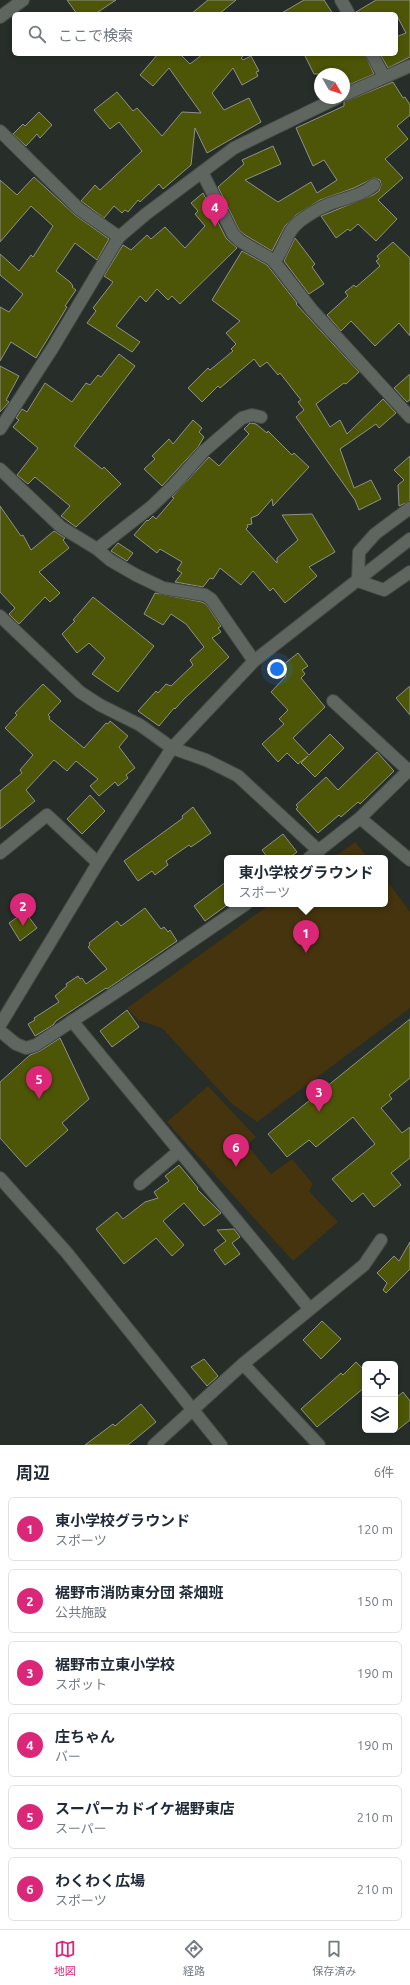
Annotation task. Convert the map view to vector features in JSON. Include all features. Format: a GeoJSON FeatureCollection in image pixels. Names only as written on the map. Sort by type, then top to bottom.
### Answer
{"type":"FeatureCollection","features":[{"type":"Feature","properties":{"kind":"street"},"geometry":{"type":"LineString","coordinates":[[341,0],[348,12]]}},
{"type":"Feature","properties":{"kind":"street"},"geometry":{"type":"LineString","coordinates":[[0,17],[16,2]]}},
{"type":"Feature","properties":{"kind":"street"},"geometry":{"type":"LineString","coordinates":[[373,56],[384,78]]}},
{"type":"Feature","properties":{"kind":"street"},"geometry":{"type":"LineString","coordinates":[[350,92],[410,66]]}},
{"type":"Feature","properties":{"kind":"street"},"geometry":{"type":"LineString","coordinates":[[0,429],[52,349],[119,237],[146,214],[234,148],[324,104]]}},
{"type":"Feature","properties":{"kind":"street"},"geometry":{"type":"LineString","coordinates":[[0,131],[79,209],[119,237]]}},
{"type":"Feature","properties":{"kind":"street"},"geometry":{"type":"LineString","coordinates":[[202,172],[233,234],[240,241],[274,262],[312,310],[410,418]]}},
{"type":"Feature","properties":{"kind":"street"},"geometry":{"type":"LineString","coordinates":[[274,262],[279,256],[287,237],[299,222],[325,206],[358,195],[374,185]]}},
{"type":"Feature","properties":{"kind":"street"},"geometry":{"type":"LineString","coordinates":[[96,549],[151,507],[174,485],[204,451],[242,418],[252,415],[261,417]]}},
{"type":"Feature","properties":{"kind":"street"},"geometry":{"type":"LineString","coordinates":[[0,469],[61,527],[96,549],[110,560],[163,588],[205,595],[211,598],[254,662]]}},
{"type":"Feature","properties":{"kind":"street"},"geometry":{"type":"LineString","coordinates":[[358,580],[358,552],[375,534],[410,508]]}},
{"type":"Feature","properties":{"kind":"street"},"geometry":{"type":"LineString","coordinates":[[0,1025],[98,863],[172,748],[254,662],[410,539]]}},
{"type":"Feature","properties":{"kind":"street"},"geometry":{"type":"LineString","coordinates":[[358,580],[384,590],[410,572]]}},
{"type":"Feature","properties":{"kind":"street"},"geometry":{"type":"LineString","coordinates":[[0,616],[80,692],[100,705],[140,725],[172,748],[206,760],[238,776],[319,851]]}},
{"type":"Feature","properties":{"kind":"street"},"geometry":{"type":"LineString","coordinates":[[313,855],[360,818],[409,769],[333,701]]}},
{"type":"Feature","properties":{"kind":"street"},"geometry":{"type":"LineString","coordinates":[[0,853],[47,815],[98,863]]}},
{"type":"Feature","properties":{"kind":"street"},"geometry":{"type":"LineString","coordinates":[[360,818],[410,860]]}},
{"type":"Feature","properties":{"kind":"street"},"geometry":{"type":"LineString","coordinates":[[0,1031],[16,1044],[26,1048],[36,1044],[242,907]]}},
{"type":"Feature","properties":{"kind":"street"},"geometry":{"type":"LineString","coordinates":[[72,1021],[309,1308]]}},
{"type":"Feature","properties":{"kind":"street"},"geometry":{"type":"LineString","coordinates":[[140,1184],[179,1151]]}},
{"type":"Feature","properties":{"kind":"street"},"geometry":{"type":"LineString","coordinates":[[0,1178],[66,1253],[221,1445]]}},
{"type":"Feature","properties":{"kind":"street"},"geometry":{"type":"LineString","coordinates":[[154,1445],[243,1364],[309,1308],[364,1265],[381,1240]]}},
{"type":"Feature","properties":{"kind":"street"},"geometry":{"type":"LineString","coordinates":[[243,1364],[319,1445]]}},
{"type":"Feature","properties":{"kind":"shaded area"},"geometry":{"type":"Polygon","coordinates":[[[355,842],[366,855],[337,855],[355,842]]]}},
{"type":"Feature","properties":{"kind":"shaded area"},"geometry":{"type":"Polygon","coordinates":[[[388,882],[410,912],[410,1008],[257,1122],[231,1103],[162,1028],[138,1020],[127,1008],[266,907],[388,907],[388,882]]]}},
{"type":"Feature","properties":{"kind":"shaded area"},"geometry":{"type":"Polygon","coordinates":[[[208,1086],[256,1137],[247,1145],[271,1174],[292,1159],[313,1184],[309,1191],[338,1222],[293,1261],[167,1122],[208,1086]]]}},
{"type":"Feature","properties":{"kind":"building"},"geometry":{"type":"Polygon","coordinates":[[[67,0],[116,0],[98,12],[76,12],[67,0]]]}},
{"type":"Feature","properties":{"kind":"building"},"geometry":{"type":"Polygon","coordinates":[[[208,0],[236,0],[221,12],[193,12],[208,0]]]}},
{"type":"Feature","properties":{"kind":"building"},"geometry":{"type":"Polygon","coordinates":[[[304,0],[324,0],[332,12],[283,12],[304,0]]]}},
{"type":"Feature","properties":{"kind":"building"},"geometry":{"type":"Polygon","coordinates":[[[376,0],[410,0],[410,57],[388,68],[381,56],[398,56],[398,36],[406,33],[398,18],[398,12],[356,12],[376,0]]]}},
{"type":"Feature","properties":{"kind":"building"},"geometry":{"type":"Polygon","coordinates":[[[156,56],[182,56],[190,64],[200,56],[243,56],[241,58],[243,60],[251,56],[259,71],[256,72],[258,76],[242,85],[233,68],[212,93],[224,110],[249,98],[261,122],[207,153],[195,128],[191,165],[163,189],[159,184],[140,202],[138,200],[128,212],[125,210],[122,213],[114,206],[104,218],[81,201],[95,185],[100,190],[142,151],[119,122],[110,129],[94,110],[117,92],[133,111],[137,108],[162,136],[182,112],[201,113],[169,68],[153,86],[140,75],[156,56]]]}},
{"type":"Feature","properties":{"kind":"building"},"geometry":{"type":"Polygon","coordinates":[[[305,56],[366,56],[374,74],[350,84],[350,68],[314,68],[314,74],[305,56]]]}},
{"type":"Feature","properties":{"kind":"building"},"geometry":{"type":"Polygon","coordinates":[[[393,82],[403,98],[405,97],[410,105],[410,115],[397,126],[408,139],[385,159],[403,178],[378,200],[397,219],[376,241],[358,224],[350,231],[348,229],[336,238],[321,216],[373,195],[379,191],[381,185],[380,180],[374,178],[354,188],[320,200],[296,215],[285,226],[272,251],[245,235],[239,230],[218,187],[244,164],[242,160],[273,146],[281,164],[245,180],[278,202],[311,182],[317,193],[337,180],[324,160],[313,166],[296,128],[344,106],[344,104],[350,104],[350,100],[393,82]]]}},
{"type":"Feature","properties":{"kind":"building"},"geometry":{"type":"Polygon","coordinates":[[[39,112],[52,125],[40,138],[37,134],[26,146],[13,134],[23,124],[25,126],[39,112]]]}},
{"type":"Feature","properties":{"kind":"building"},"geometry":{"type":"Polygon","coordinates":[[[34,177],[75,215],[109,239],[97,260],[75,243],[56,271],[70,282],[73,286],[72,287],[76,290],[65,306],[67,307],[36,358],[11,342],[0,361],[0,307],[9,312],[23,294],[0,275],[0,254],[19,271],[31,255],[33,257],[53,226],[31,206],[0,242],[0,180],[17,195],[34,177]]]}},
{"type":"Feature","properties":{"kind":"building"},"geometry":{"type":"Polygon","coordinates":[[[203,193],[226,238],[237,248],[180,304],[172,296],[168,300],[157,289],[146,302],[140,296],[116,326],[140,342],[132,352],[87,323],[96,311],[93,308],[113,282],[104,276],[123,245],[131,250],[147,235],[151,239],[165,227],[185,248],[205,226],[195,214],[198,211],[191,203],[203,193]]]}},
{"type":"Feature","properties":{"kind":"building"},"geometry":{"type":"Polygon","coordinates":[[[295,238],[315,264],[312,267],[324,284],[309,294],[284,261],[295,238]]]}},
{"type":"Feature","properties":{"kind":"building"},"geometry":{"type":"Polygon","coordinates":[[[393,242],[410,258],[410,336],[399,323],[375,346],[351,321],[341,331],[327,315],[348,296],[345,292],[354,285],[356,287],[380,266],[376,261],[379,259],[377,256],[393,242]]]}},
{"type":"Feature","properties":{"kind":"building"},"geometry":{"type":"Polygon","coordinates":[[[242,251],[267,265],[297,303],[296,304],[359,372],[346,384],[344,383],[316,404],[330,427],[340,420],[347,434],[383,399],[396,413],[379,428],[376,424],[340,449],[354,488],[371,480],[381,499],[359,510],[355,500],[296,417],[304,410],[298,402],[301,400],[280,373],[278,375],[267,362],[260,367],[254,359],[220,388],[218,386],[202,402],[188,388],[208,368],[210,370],[233,351],[231,349],[236,344],[226,333],[240,321],[212,300],[242,251]]]}},
{"type":"Feature","properties":{"kind":"building"},"geometry":{"type":"Polygon","coordinates":[[[119,354],[135,366],[74,446],[102,469],[104,467],[121,484],[76,527],[61,516],[70,506],[35,477],[28,484],[17,475],[38,448],[13,427],[19,420],[16,418],[22,409],[27,412],[45,383],[72,402],[86,383],[90,385],[98,375],[101,377],[119,354]]]}},
{"type":"Feature","properties":{"kind":"building"},"geometry":{"type":"Polygon","coordinates":[[[0,366],[19,376],[6,400],[9,402],[0,412],[0,366]]]}},
{"type":"Feature","properties":{"kind":"building"},"geometry":{"type":"Polygon","coordinates":[[[410,374],[410,400],[407,402],[394,388],[410,374]]]}},
{"type":"Feature","properties":{"kind":"building"},"geometry":{"type":"Polygon","coordinates":[[[193,420],[202,428],[199,432],[204,437],[198,447],[162,486],[144,469],[155,459],[152,456],[169,439],[173,444],[193,420]]]}},
{"type":"Feature","properties":{"kind":"building"},"geometry":{"type":"Polygon","coordinates":[[[250,423],[256,424],[267,433],[268,431],[292,455],[294,453],[309,467],[273,506],[272,499],[258,515],[251,518],[252,524],[247,525],[248,527],[246,529],[277,563],[277,558],[298,540],[282,515],[312,514],[335,552],[309,567],[317,576],[285,603],[273,588],[270,591],[253,571],[241,585],[220,568],[213,579],[210,578],[203,587],[175,582],[182,573],[177,570],[182,562],[160,549],[157,553],[134,535],[147,520],[148,521],[153,516],[156,519],[174,498],[172,497],[209,457],[219,466],[249,434],[244,429],[250,423]]]}},
{"type":"Feature","properties":{"kind":"building"},"geometry":{"type":"Polygon","coordinates":[[[410,456],[410,501],[399,506],[398,485],[404,480],[394,470],[410,456]]]}},
{"type":"Feature","properties":{"kind":"building"},"geometry":{"type":"Polygon","coordinates":[[[0,506],[21,536],[23,535],[31,550],[54,531],[65,538],[63,540],[69,548],[39,572],[60,593],[50,602],[45,597],[19,624],[9,614],[15,608],[0,592],[0,506]]]}},
{"type":"Feature","properties":{"kind":"building"},"geometry":{"type":"Polygon","coordinates":[[[118,543],[133,553],[127,561],[111,551],[118,543]]]}},
{"type":"Feature","properties":{"kind":"building"},"geometry":{"type":"Polygon","coordinates":[[[155,593],[206,604],[221,626],[218,628],[221,632],[212,638],[229,657],[175,709],[174,708],[159,726],[138,711],[156,691],[158,693],[166,684],[171,686],[193,665],[190,660],[204,647],[186,624],[171,614],[163,625],[144,614],[155,593]]]}},
{"type":"Feature","properties":{"kind":"building"},"geometry":{"type":"Polygon","coordinates":[[[93,597],[154,646],[118,692],[92,674],[105,658],[89,643],[77,653],[62,634],[75,621],[73,620],[93,597]]]}},
{"type":"Feature","properties":{"kind":"building"},"geometry":{"type":"Polygon","coordinates":[[[298,653],[308,666],[302,670],[305,674],[301,678],[325,707],[293,738],[309,755],[330,734],[344,748],[315,777],[301,763],[308,756],[298,764],[287,753],[278,762],[262,744],[284,724],[279,719],[288,710],[271,692],[286,676],[279,668],[298,653]]]}},
{"type":"Feature","properties":{"kind":"building"},"geometry":{"type":"Polygon","coordinates":[[[43,684],[61,701],[48,715],[50,717],[49,719],[84,748],[106,723],[108,724],[110,721],[128,736],[119,747],[135,768],[126,775],[128,778],[118,786],[115,782],[99,796],[90,786],[98,779],[76,761],[67,771],[54,760],[26,790],[35,801],[0,829],[0,791],[22,773],[20,770],[33,755],[5,728],[17,715],[15,713],[43,684]]]}},
{"type":"Feature","properties":{"kind":"building"},"geometry":{"type":"Polygon","coordinates":[[[410,686],[410,715],[396,698],[410,686]]]}},
{"type":"Feature","properties":{"kind":"building"},"geometry":{"type":"Polygon","coordinates":[[[377,752],[394,771],[360,804],[358,802],[341,817],[339,815],[318,833],[296,809],[298,807],[296,805],[326,777],[338,790],[377,752]]]}},
{"type":"Feature","properties":{"kind":"building"},"geometry":{"type":"Polygon","coordinates":[[[90,795],[105,811],[82,834],[67,819],[90,795]]]}},
{"type":"Feature","properties":{"kind":"building"},"geometry":{"type":"Polygon","coordinates":[[[193,807],[211,833],[191,847],[189,845],[166,861],[168,865],[155,875],[152,871],[138,881],[124,861],[183,818],[182,816],[193,807]]]}},
{"type":"Feature","properties":{"kind":"building"},"geometry":{"type":"Polygon","coordinates":[[[283,834],[297,852],[293,855],[266,855],[262,850],[283,834]]]}},
{"type":"Feature","properties":{"kind":"building"},"geometry":{"type":"Polygon","coordinates":[[[224,883],[224,907],[205,921],[194,906],[224,883]]]}},
{"type":"Feature","properties":{"kind":"building"},"geometry":{"type":"Polygon","coordinates":[[[145,908],[161,929],[164,927],[168,932],[170,930],[177,941],[35,1036],[28,1024],[35,1020],[34,1018],[59,1002],[55,996],[67,986],[66,984],[78,976],[80,979],[82,978],[86,984],[107,969],[88,947],[90,945],[89,943],[117,921],[121,926],[145,908]]]}},
{"type":"Feature","properties":{"kind":"building"},"geometry":{"type":"Polygon","coordinates":[[[25,912],[37,928],[20,941],[9,923],[25,912]]]}},
{"type":"Feature","properties":{"kind":"building"},"geometry":{"type":"Polygon","coordinates":[[[127,1010],[139,1027],[112,1047],[100,1031],[127,1010]]]}},
{"type":"Feature","properties":{"kind":"building"},"geometry":{"type":"Polygon","coordinates":[[[410,1019],[410,1078],[389,1095],[392,1099],[381,1108],[402,1133],[410,1127],[410,1158],[391,1173],[401,1185],[374,1207],[363,1193],[352,1202],[332,1179],[375,1144],[353,1117],[316,1147],[309,1140],[287,1157],[268,1134],[410,1019]]]}},
{"type":"Feature","properties":{"kind":"building"},"geometry":{"type":"Polygon","coordinates":[[[60,1038],[89,1099],[62,1123],[68,1130],[26,1167],[0,1138],[0,1082],[30,1055],[40,1051],[60,1038]]]}},
{"type":"Feature","properties":{"kind":"building"},"geometry":{"type":"Polygon","coordinates":[[[179,1165],[198,1188],[197,1189],[221,1213],[204,1226],[184,1203],[163,1221],[184,1245],[172,1256],[156,1238],[124,1264],[96,1229],[117,1212],[123,1219],[145,1202],[158,1198],[154,1192],[169,1181],[165,1176],[179,1165]]]}},
{"type":"Feature","properties":{"kind":"building"},"geometry":{"type":"Polygon","coordinates":[[[234,1229],[240,1237],[232,1243],[240,1254],[225,1265],[214,1250],[226,1241],[217,1230],[234,1229]]]}},
{"type":"Feature","properties":{"kind":"building"},"geometry":{"type":"Polygon","coordinates":[[[410,1242],[410,1269],[386,1293],[383,1290],[387,1283],[377,1273],[394,1256],[399,1261],[410,1242]]]}},
{"type":"Feature","properties":{"kind":"building"},"geometry":{"type":"Polygon","coordinates":[[[322,1321],[341,1339],[321,1359],[303,1340],[322,1321]]]}},
{"type":"Feature","properties":{"kind":"building"},"geometry":{"type":"Polygon","coordinates":[[[204,1359],[218,1376],[207,1386],[191,1367],[204,1359]]]}},
{"type":"Feature","properties":{"kind":"building"},"geometry":{"type":"Polygon","coordinates":[[[356,1362],[362,1368],[362,1390],[317,1427],[301,1409],[341,1373],[343,1375],[356,1362]]]}},
{"type":"Feature","properties":{"kind":"building"},"geometry":{"type":"Polygon","coordinates":[[[403,1392],[410,1401],[410,1420],[398,1430],[398,1397],[403,1392]]]}},
{"type":"Feature","properties":{"kind":"building"},"geometry":{"type":"Polygon","coordinates":[[[141,1404],[156,1422],[128,1445],[85,1445],[113,1424],[115,1426],[141,1404]]]}},
{"type":"Feature","properties":{"kind":"place","name":"庄ちゃん"},"geometry":{"type":"Point","coordinates":[215,227]}},
{"type":"Feature","properties":{"kind":"place","name":"裾野市消防東分団 茶畑班"},"geometry":{"type":"Point","coordinates":[23,926]}},
{"type":"Feature","properties":{"kind":"place","name":"東小学校グラウンド"},"geometry":{"type":"Point","coordinates":[306,953]}},
{"type":"Feature","properties":{"kind":"place","name":"スーパーカドイケ裾野東店"},"geometry":{"type":"Point","coordinates":[39,1099]}},
{"type":"Feature","properties":{"kind":"place","name":"裾野市立東小学校"},"geometry":{"type":"Point","coordinates":[319,1112]}},
{"type":"Feature","properties":{"kind":"place","name":"わくわく広場"},"geometry":{"type":"Point","coordinates":[236,1167]}}]}
